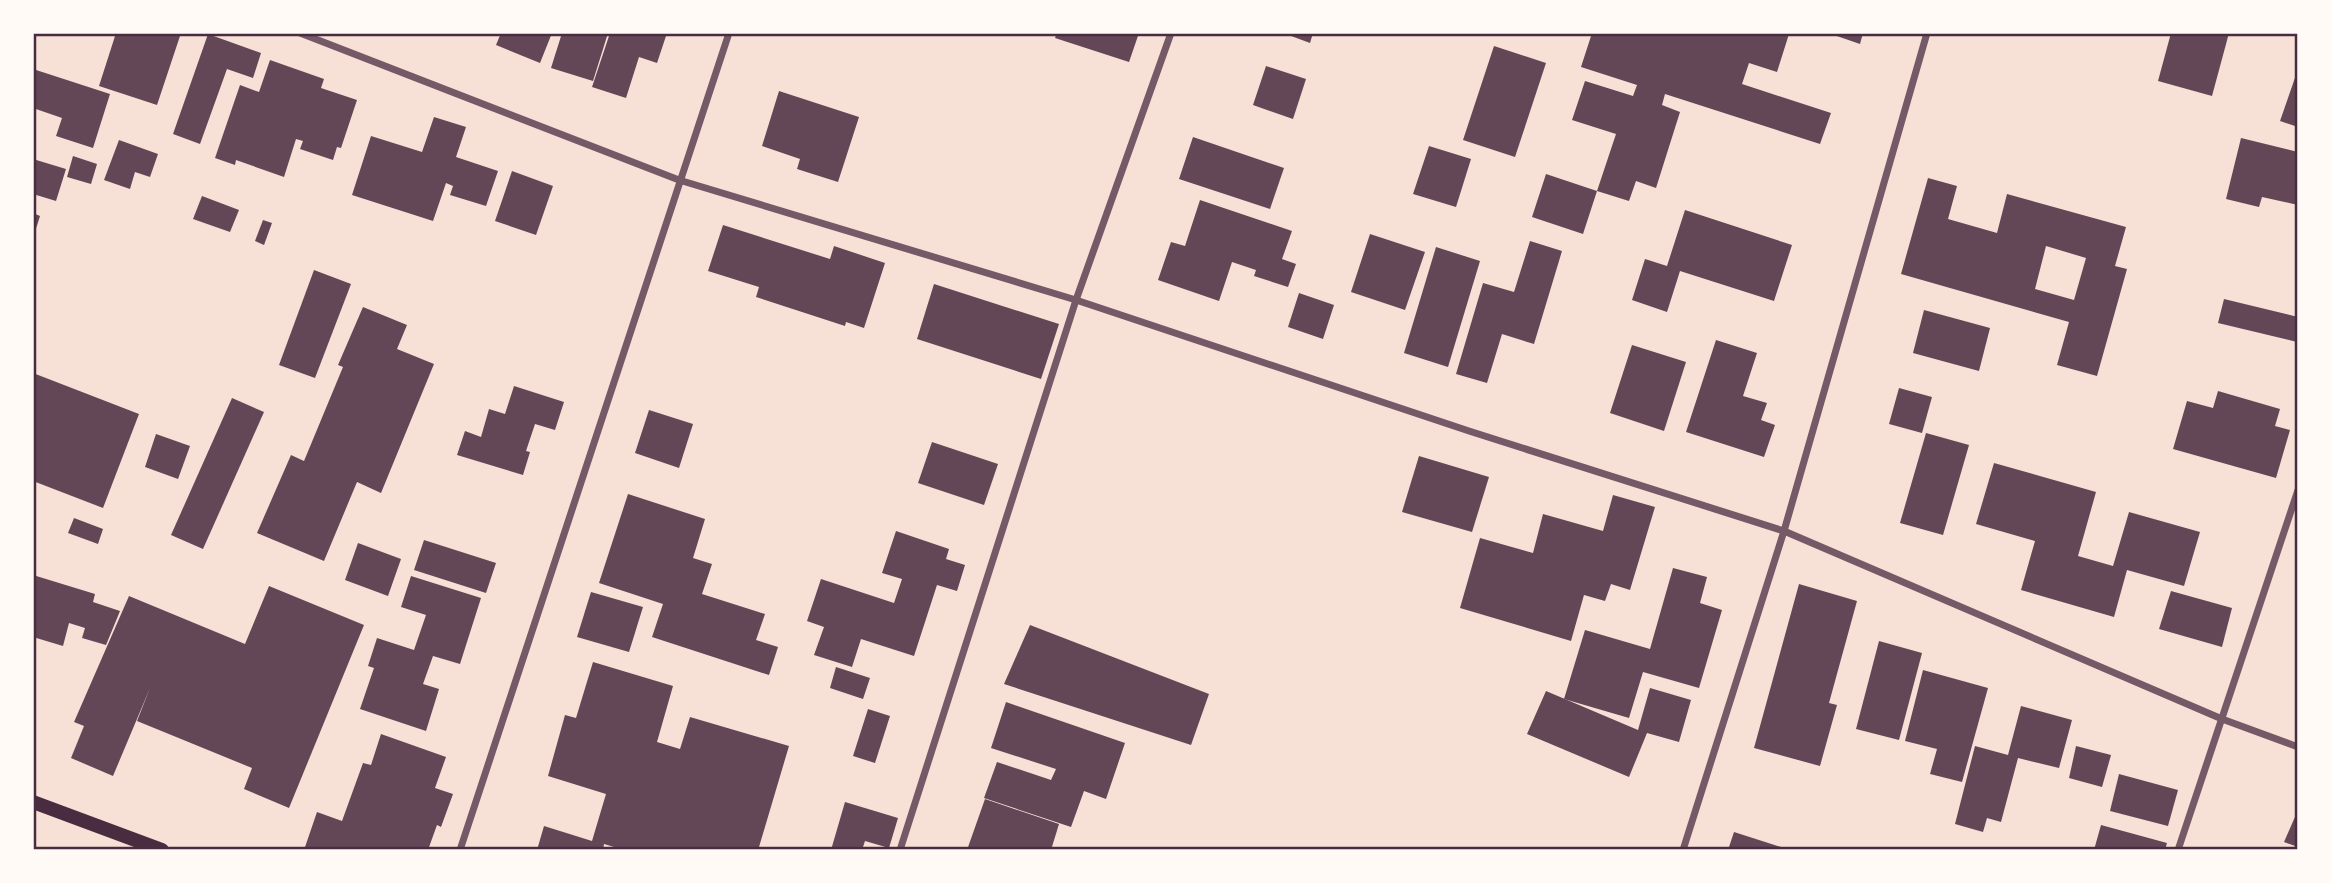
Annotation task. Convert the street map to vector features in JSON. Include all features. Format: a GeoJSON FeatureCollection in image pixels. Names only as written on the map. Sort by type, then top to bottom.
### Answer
{"type":"FeatureCollection","features":[{"type":"Feature","properties":{"kind":"main road"},"geometry":{"type":"LineString","coordinates":[[33,802],[162,850]]}},
{"type":"Feature","properties":{"kind":"street"},"geometry":{"type":"LineString","coordinates":[[300,33],[679,180],[1076,299],[1469,431],[1784,531],[2222,719],[2298,747]]}},
{"type":"Feature","properties":{"kind":"street"},"geometry":{"type":"LineString","coordinates":[[460,850],[729,33]]}},
{"type":"Feature","properties":{"kind":"street"},"geometry":{"type":"LineString","coordinates":[[900,850],[1076,299],[1171,33]]}},
{"type":"Feature","properties":{"kind":"street"},"geometry":{"type":"LineString","coordinates":[[1683,850],[1784,531],[1927,33]]}},
{"type":"Feature","properties":{"kind":"street"},"geometry":{"type":"LineString","coordinates":[[2178,850],[2296,505],[2298,490]]}},
{"type":"Feature","properties":{"kind":"building"},"geometry":{"type":"Polygon","coordinates":[[[116,33],[181,33],[157,105],[99,86],[116,33]]]}},
{"type":"Feature","properties":{"kind":"building"},"geometry":{"type":"Polygon","coordinates":[[[501,33],[552,33],[540,63],[496,45],[501,33]]]}},
{"type":"Feature","properties":{"kind":"building"},"geometry":{"type":"Polygon","coordinates":[[[562,33],[608,33],[593,81],[551,68],[562,33]]]}},
{"type":"Feature","properties":{"kind":"building"},"geometry":{"type":"Polygon","coordinates":[[[610,33],[667,33],[657,63],[639,57],[626,98],[592,87],[610,33]]]}},
{"type":"Feature","properties":{"kind":"building"},"geometry":{"type":"Polygon","coordinates":[[[1057,33],[1139,33],[1129,62],[1055,38],[1057,33]]]}},
{"type":"Feature","properties":{"kind":"building"},"geometry":{"type":"Polygon","coordinates":[[[1283,33],[1313,33],[1310,43],[1283,33]]]}},
{"type":"Feature","properties":{"kind":"building"},"geometry":{"type":"Polygon","coordinates":[[[1592,33],[1789,34],[1777,72],[1749,63],[1742,84],[1831,113],[1820,144],[1665,94],[1662,105],[1680,112],[1656,188],[1636,181],[1629,201],[1597,191],[1616,134],[1572,120],[1585,81],[1633,96],[1637,85],[1581,67],[1592,33]]]}},
{"type":"Feature","properties":{"kind":"building"},"geometry":{"type":"Polygon","coordinates":[[[1828,33],[1863,33],[1860,44],[1828,33]]]}},
{"type":"Feature","properties":{"kind":"building"},"geometry":{"type":"Polygon","coordinates":[[[2171,33],[2229,33],[2212,96],[2158,81],[2171,33]]]}},
{"type":"Feature","properties":{"kind":"building"},"geometry":{"type":"Polygon","coordinates":[[[208,34],[261,53],[253,78],[227,69],[200,144],[173,134],[208,34]]]}},
{"type":"Feature","properties":{"kind":"building"},"geometry":{"type":"Polygon","coordinates":[[[1494,46],[1546,63],[1515,157],[1463,140],[1494,46]]]}},
{"type":"Feature","properties":{"kind":"building"},"geometry":{"type":"Polygon","coordinates":[[[270,60],[324,79],[321,88],[357,100],[341,148],[337,147],[333,160],[300,149],[303,141],[296,139],[284,177],[236,160],[235,165],[215,158],[240,85],[259,92],[270,60]]]}},
{"type":"Feature","properties":{"kind":"building"},"geometry":{"type":"Polygon","coordinates":[[[1266,66],[1306,79],[1293,119],[1253,105],[1266,66]]]}},
{"type":"Feature","properties":{"kind":"building"},"geometry":{"type":"Polygon","coordinates":[[[33,69],[110,94],[93,148],[56,136],[62,118],[33,108],[33,69]]]}},
{"type":"Feature","properties":{"kind":"building"},"geometry":{"type":"Polygon","coordinates":[[[2298,69],[2298,127],[2280,121],[2298,69]]]}},
{"type":"Feature","properties":{"kind":"building"},"geometry":{"type":"Polygon","coordinates":[[[779,91],[859,117],[838,182],[797,169],[800,159],[762,146],[779,91]]]}},
{"type":"Feature","properties":{"kind":"building"},"geometry":{"type":"Polygon","coordinates":[[[434,117],[466,127],[456,157],[498,171],[486,206],[450,195],[453,186],[446,183],[433,221],[352,195],[371,136],[422,152],[434,117]]]}},
{"type":"Feature","properties":{"kind":"building"},"geometry":{"type":"Polygon","coordinates":[[[1193,137],[1284,168],[1270,209],[1179,179],[1193,137]]]}},
{"type":"Feature","properties":{"kind":"building"},"geometry":{"type":"Polygon","coordinates":[[[2241,138],[2298,152],[2298,205],[2262,197],[2259,207],[2226,199],[2241,138]]]}},
{"type":"Feature","properties":{"kind":"building"},"geometry":{"type":"Polygon","coordinates":[[[119,140],[158,154],[150,177],[135,172],[130,189],[104,180],[119,140]]]}},
{"type":"Feature","properties":{"kind":"building"},"geometry":{"type":"Polygon","coordinates":[[[1429,146],[1471,159],[1456,207],[1413,194],[1429,146]]]}},
{"type":"Feature","properties":{"kind":"building"},"geometry":{"type":"Polygon","coordinates":[[[73,156],[97,164],[91,184],[67,177],[73,156]]]}},
{"type":"Feature","properties":{"kind":"building"},"geometry":{"type":"Polygon","coordinates":[[[33,159],[66,169],[56,201],[33,194],[33,159]]]}},
{"type":"Feature","properties":{"kind":"building"},"geometry":{"type":"Polygon","coordinates":[[[512,171],[553,186],[536,235],[495,221],[512,171]]]}},
{"type":"Feature","properties":{"kind":"building"},"geometry":{"type":"Polygon","coordinates":[[[1546,174],[1597,191],[1583,234],[1532,217],[1546,174]]]}},
{"type":"Feature","properties":{"kind":"building"},"geometry":{"type":"Polygon","coordinates":[[[1928,178],[1957,186],[1948,219],[1997,233],[2007,194],[2126,227],[2115,266],[2127,269],[2097,376],[2057,365],[2069,322],[1901,274],[1928,178]],[[2046,246],[2035,289],[2074,300],[2086,258],[2046,246]]]}},
{"type":"Feature","properties":{"kind":"building"},"geometry":{"type":"Polygon","coordinates":[[[202,196],[239,210],[230,232],[193,219],[202,196]]]}},
{"type":"Feature","properties":{"kind":"building"},"geometry":{"type":"Polygon","coordinates":[[[1200,200],[1292,231],[1282,259],[1296,264],[1288,287],[1254,276],[1256,270],[1232,262],[1219,301],[1158,280],[1171,242],[1185,246],[1200,200]]]}},
{"type":"Feature","properties":{"kind":"building"},"geometry":{"type":"Polygon","coordinates":[[[1685,210],[1792,245],[1774,301],[1680,271],[1667,312],[1632,300],[1645,259],[1667,266],[1685,210]]]}},
{"type":"Feature","properties":{"kind":"building"},"geometry":{"type":"Polygon","coordinates":[[[33,213],[40,216],[34,235],[33,235],[33,213]]]}},
{"type":"Feature","properties":{"kind":"building"},"geometry":{"type":"Polygon","coordinates":[[[263,220],[272,223],[264,245],[255,241],[263,220]]]}},
{"type":"Feature","properties":{"kind":"building"},"geometry":{"type":"Polygon","coordinates":[[[723,225],[830,259],[834,246],[885,263],[864,328],[846,322],[845,326],[756,297],[759,287],[708,271],[723,225]]]}},
{"type":"Feature","properties":{"kind":"building"},"geometry":{"type":"Polygon","coordinates":[[[1370,234],[1425,252],[1405,310],[1351,292],[1370,234]]]}},
{"type":"Feature","properties":{"kind":"building"},"geometry":{"type":"Polygon","coordinates":[[[1530,241],[1562,251],[1534,344],[1502,334],[1487,383],[1456,374],[1483,283],[1514,292],[1530,241]]]}},
{"type":"Feature","properties":{"kind":"building"},"geometry":{"type":"Polygon","coordinates":[[[1436,247],[1480,261],[1448,367],[1404,353],[1436,247]]]}},
{"type":"Feature","properties":{"kind":"building"},"geometry":{"type":"Polygon","coordinates":[[[314,270],[351,284],[315,378],[279,365],[314,270]]]}},
{"type":"Feature","properties":{"kind":"building"},"geometry":{"type":"Polygon","coordinates":[[[934,284],[1059,324],[1041,379],[917,339],[934,284]]]}},
{"type":"Feature","properties":{"kind":"building"},"geometry":{"type":"Polygon","coordinates":[[[1299,293],[1334,305],[1323,339],[1288,327],[1299,293]]]}},
{"type":"Feature","properties":{"kind":"building"},"geometry":{"type":"Polygon","coordinates":[[[2224,299],[2298,317],[2297,342],[2218,323],[2224,299]]]}},
{"type":"Feature","properties":{"kind":"building"},"geometry":{"type":"Polygon","coordinates":[[[363,307],[407,325],[397,349],[434,364],[381,493],[357,482],[324,561],[257,533],[291,455],[304,461],[343,367],[338,365],[363,307]]]}},
{"type":"Feature","properties":{"kind":"building"},"geometry":{"type":"Polygon","coordinates":[[[1924,310],[1990,328],[1979,371],[1913,353],[1924,310]]]}},
{"type":"Feature","properties":{"kind":"building"},"geometry":{"type":"Polygon","coordinates":[[[1716,340],[1757,353],[1743,396],[1767,403],[1761,420],[1775,425],[1764,457],[1686,432],[1716,340]]]}},
{"type":"Feature","properties":{"kind":"building"},"geometry":{"type":"Polygon","coordinates":[[[1632,345],[1686,362],[1664,431],[1610,413],[1632,345]]]}},
{"type":"Feature","properties":{"kind":"building"},"geometry":{"type":"Polygon","coordinates":[[[33,373],[139,414],[103,508],[33,481],[33,373]]]}},
{"type":"Feature","properties":{"kind":"building"},"geometry":{"type":"Polygon","coordinates":[[[514,386],[564,402],[555,430],[535,424],[526,451],[530,452],[523,475],[457,455],[465,431],[481,437],[489,409],[505,414],[514,386]]]}},
{"type":"Feature","properties":{"kind":"building"},"geometry":{"type":"Polygon","coordinates":[[[1899,388],[1932,397],[1922,433],[1889,424],[1899,388]]]}},
{"type":"Feature","properties":{"kind":"building"},"geometry":{"type":"Polygon","coordinates":[[[2218,391],[2280,409],[2275,426],[2290,430],[2276,478],[2173,449],[2187,401],[2213,408],[2218,391]]]}},
{"type":"Feature","properties":{"kind":"building"},"geometry":{"type":"Polygon","coordinates":[[[232,398],[264,412],[203,549],[171,535],[232,398]]]}},
{"type":"Feature","properties":{"kind":"building"},"geometry":{"type":"Polygon","coordinates":[[[649,410],[693,424],[679,468],[635,453],[649,410]]]}},
{"type":"Feature","properties":{"kind":"building"},"geometry":{"type":"Polygon","coordinates":[[[1926,433],[1969,445],[1943,535],[1900,523],[1926,433]]]}},
{"type":"Feature","properties":{"kind":"building"},"geometry":{"type":"Polygon","coordinates":[[[156,434],[190,446],[178,479],[145,467],[156,434]]]}},
{"type":"Feature","properties":{"kind":"building"},"geometry":{"type":"Polygon","coordinates":[[[932,442],[998,464],[984,505],[918,483],[932,442]]]}},
{"type":"Feature","properties":{"kind":"building"},"geometry":{"type":"Polygon","coordinates":[[[1419,456],[1489,477],[1472,532],[1402,512],[1419,456]]]}},
{"type":"Feature","properties":{"kind":"building"},"geometry":{"type":"Polygon","coordinates":[[[1994,463],[2096,492],[2078,556],[2113,566],[2129,512],[2200,532],[2184,586],[2127,570],[2114,617],[2021,590],[2035,541],[1976,524],[1994,463]]]}},
{"type":"Feature","properties":{"kind":"building"},"geometry":{"type":"Polygon","coordinates":[[[628,494],[705,519],[693,558],[712,564],[702,594],[765,614],[756,640],[778,647],[769,675],[652,637],[663,604],[599,583],[628,494]]]}},
{"type":"Feature","properties":{"kind":"building"},"geometry":{"type":"Polygon","coordinates":[[[1613,495],[1655,507],[1630,590],[1611,584],[1605,601],[1584,595],[1571,641],[1460,608],[1480,538],[1533,553],[1543,514],[1603,531],[1613,495]]]}},
{"type":"Feature","properties":{"kind":"building"},"geometry":{"type":"Polygon","coordinates":[[[74,518],[103,529],[98,544],[68,533],[74,518]]]}},
{"type":"Feature","properties":{"kind":"building"},"geometry":{"type":"Polygon","coordinates":[[[896,531],[949,549],[946,559],[965,565],[957,591],[937,585],[914,656],[861,639],[852,667],[814,655],[824,627],[807,621],[821,579],[894,603],[902,579],[882,573],[896,531]]]}},
{"type":"Feature","properties":{"kind":"building"},"geometry":{"type":"Polygon","coordinates":[[[424,540],[496,563],[486,593],[414,570],[424,540]]]}},
{"type":"Feature","properties":{"kind":"building"},"geometry":{"type":"Polygon","coordinates":[[[358,543],[401,559],[388,596],[345,580],[358,543]]]}},
{"type":"Feature","properties":{"kind":"building"},"geometry":{"type":"Polygon","coordinates":[[[1673,568],[1707,577],[1700,603],[1722,610],[1699,688],[1643,672],[1629,718],[1564,699],[1585,630],[1650,649],[1673,568]]]}},
{"type":"Feature","properties":{"kind":"building"},"geometry":{"type":"Polygon","coordinates":[[[33,575],[95,594],[93,602],[120,611],[106,645],[82,638],[85,628],[69,623],[63,646],[33,637],[33,575]]]}},
{"type":"Feature","properties":{"kind":"building"},"geometry":{"type":"Polygon","coordinates":[[[411,576],[481,598],[460,664],[433,656],[423,684],[439,689],[426,731],[360,709],[374,668],[368,666],[377,638],[414,650],[426,615],[401,607],[411,576]]]}},
{"type":"Feature","properties":{"kind":"building"},"geometry":{"type":"Polygon","coordinates":[[[1799,584],[1857,601],[1829,703],[1837,705],[1820,766],[1754,748],[1799,584]]]}},
{"type":"Feature","properties":{"kind":"building"},"geometry":{"type":"Polygon","coordinates":[[[269,586],[364,625],[289,808],[244,789],[252,768],[137,721],[150,688],[113,776],[71,758],[84,726],[74,722],[129,596],[245,644],[269,586]]]}},
{"type":"Feature","properties":{"kind":"building"},"geometry":{"type":"Polygon","coordinates":[[[2171,591],[2232,608],[2222,647],[2159,629],[2171,591]]]}},
{"type":"Feature","properties":{"kind":"building"},"geometry":{"type":"Polygon","coordinates":[[[591,592],[643,607],[629,652],[577,637],[591,592]]]}},
{"type":"Feature","properties":{"kind":"building"},"geometry":{"type":"Polygon","coordinates":[[[1030,625],[1209,694],[1191,745],[1004,684],[1030,625]]]}},
{"type":"Feature","properties":{"kind":"building"},"geometry":{"type":"Polygon","coordinates":[[[1879,641],[1922,653],[1899,740],[1856,729],[1879,641]]]}},
{"type":"Feature","properties":{"kind":"building"},"geometry":{"type":"Polygon","coordinates":[[[593,662],[673,686],[657,742],[680,749],[690,717],[789,746],[759,847],[765,850],[624,850],[604,844],[603,850],[537,850],[544,826],[592,841],[606,794],[548,776],[565,715],[576,718],[593,662]]]}},
{"type":"Feature","properties":{"kind":"building"},"geometry":{"type":"Polygon","coordinates":[[[836,667],[870,678],[863,699],[830,688],[836,667]]]}},
{"type":"Feature","properties":{"kind":"building"},"geometry":{"type":"Polygon","coordinates":[[[1923,670],[1988,688],[1962,782],[1930,774],[1937,749],[1905,741],[1923,670]]]}},
{"type":"Feature","properties":{"kind":"building"},"geometry":{"type":"Polygon","coordinates":[[[1650,688],[1691,700],[1679,742],[1647,733],[1629,777],[1527,734],[1546,691],[1638,730],[1650,688]]]}},
{"type":"Feature","properties":{"kind":"building"},"geometry":{"type":"Polygon","coordinates":[[[1006,702],[1125,743],[1106,799],[1084,791],[1071,827],[984,798],[997,762],[1051,780],[1056,769],[991,748],[1006,702]]]}},
{"type":"Feature","properties":{"kind":"building"},"geometry":{"type":"Polygon","coordinates":[[[2021,706],[2072,720],[2059,768],[2018,758],[2001,822],[1987,818],[1983,832],[1955,824],[1975,746],[2008,755],[2021,706]]]}},
{"type":"Feature","properties":{"kind":"building"},"geometry":{"type":"Polygon","coordinates":[[[868,709],[890,716],[875,763],[853,756],[868,709]]]}},
{"type":"Feature","properties":{"kind":"building"},"geometry":{"type":"Polygon","coordinates":[[[381,734],[446,757],[435,788],[453,794],[441,827],[437,825],[428,850],[304,850],[317,812],[342,821],[363,763],[371,765],[381,734]]]}},
{"type":"Feature","properties":{"kind":"building"},"geometry":{"type":"Polygon","coordinates":[[[2076,746],[2111,755],[2102,787],[2069,778],[2076,746]]]}},
{"type":"Feature","properties":{"kind":"building"},"geometry":{"type":"Polygon","coordinates":[[[2119,774],[2178,790],[2168,826],[2110,811],[2119,774]]]}},
{"type":"Feature","properties":{"kind":"building"},"geometry":{"type":"Polygon","coordinates":[[[985,799],[1059,824],[1051,850],[967,850],[985,799]]]}},
{"type":"Feature","properties":{"kind":"building"},"geometry":{"type":"Polygon","coordinates":[[[845,802],[898,818],[889,848],[865,841],[862,850],[831,850],[845,802]]]}},
{"type":"Feature","properties":{"kind":"building"},"geometry":{"type":"Polygon","coordinates":[[[2298,810],[2298,847],[2284,842],[2298,810]]]}},
{"type":"Feature","properties":{"kind":"building"},"geometry":{"type":"Polygon","coordinates":[[[2101,825],[2167,843],[2165,850],[2094,850],[2101,825]]]}},
{"type":"Feature","properties":{"kind":"building"},"geometry":{"type":"Polygon","coordinates":[[[1734,832],[1787,849],[1787,850],[1728,850],[1734,832]]]}}]}
